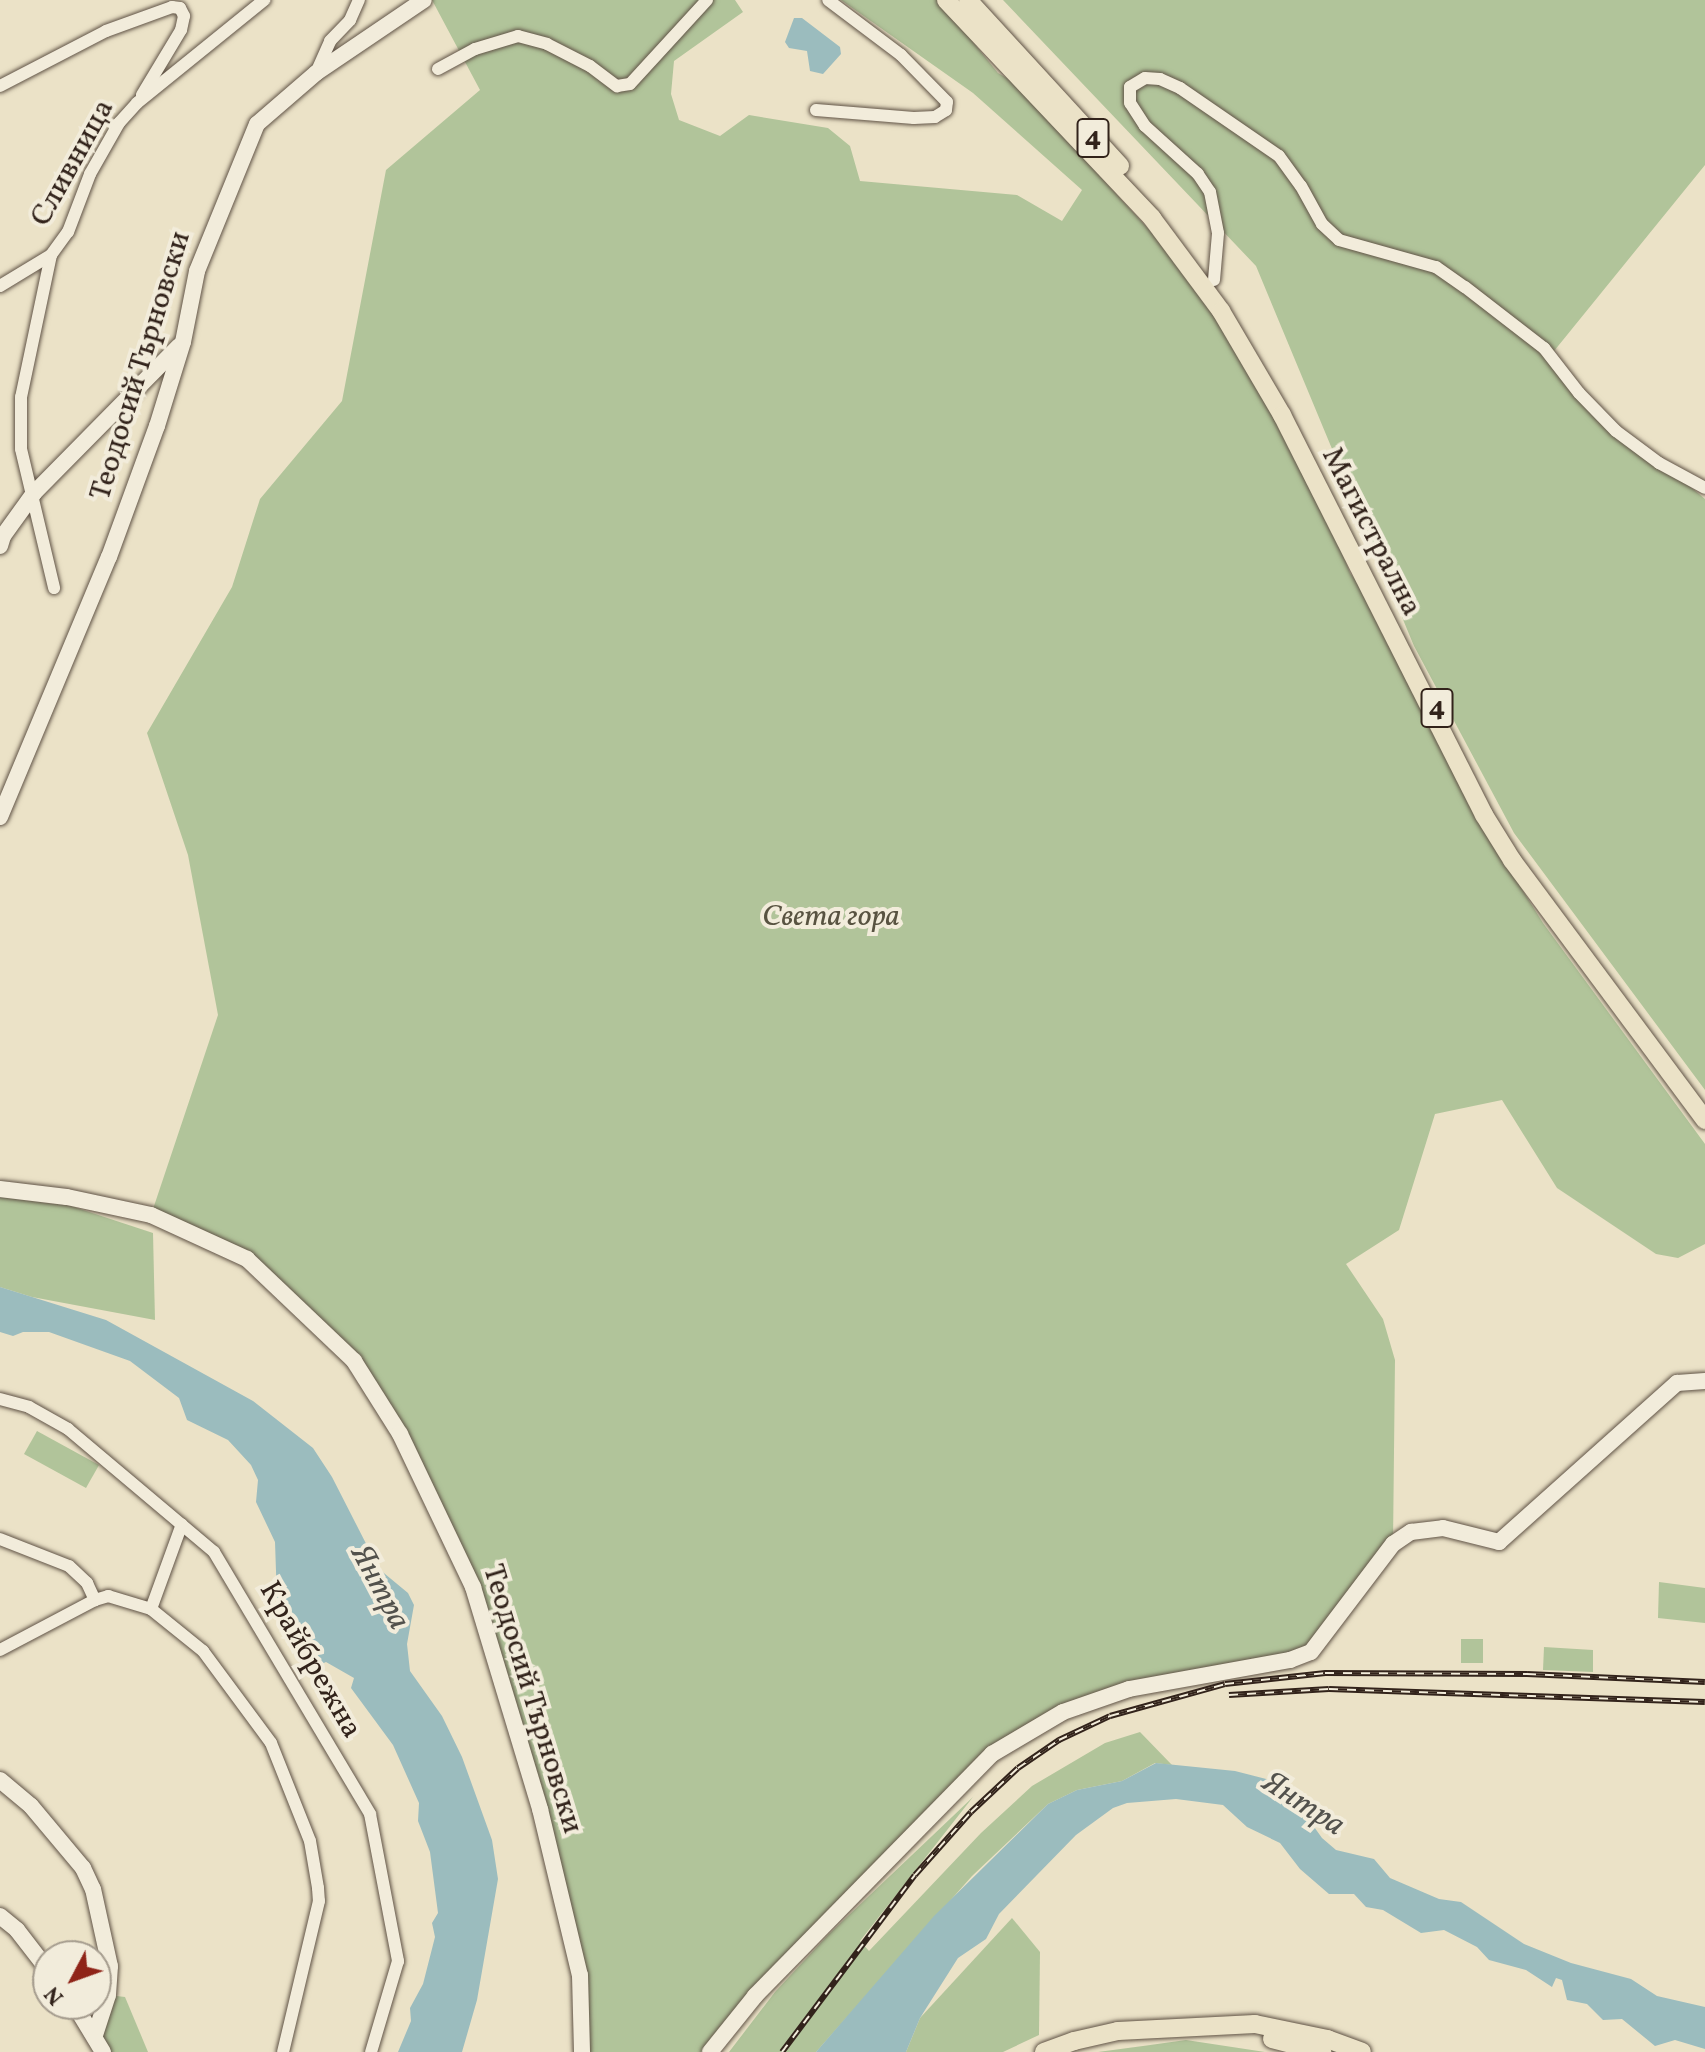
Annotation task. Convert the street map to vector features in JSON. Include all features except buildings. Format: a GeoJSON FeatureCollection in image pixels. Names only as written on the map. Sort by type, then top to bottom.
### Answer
{"type":"FeatureCollection","features":[{"type":"Feature","properties":{"kind":"main road","name":"Магистрална"},"geometry":{"type":"LineString","coordinates":[[946,0],[1152,218],[1221,311],[1282,415],[1484,815],[1512,860],[1705,1120]]}},
{"type":"Feature","properties":{"kind":"main road","name":"Магистрална"},"geometry":{"type":"LineString","coordinates":[[968,0],[1160,209],[1214,280],[1291,409],[1490,812],[1591,958],[1705,1108]]}},
{"type":"Feature","properties":{"kind":"main road"},"geometry":{"type":"LineString","coordinates":[[1044,2052],[1118,2031],[1255,2024],[1327,2039],[1362,2052]]}},
{"type":"Feature","properties":{"kind":"main road"},"geometry":{"type":"LineString","coordinates":[[1186,2027],[1261,2037],[1322,2052]]}},
{"type":"Feature","properties":{"kind":"street","name":"Сливница"},"geometry":{"type":"LineString","coordinates":[[0,286],[51,255],[68,232],[90,174],[119,123],[137,103],[264,0]]}},
{"type":"Feature","properties":{"kind":"street"},"geometry":{"type":"LineString","coordinates":[[316,73],[330,41],[350,20],[359,0]]}},
{"type":"Feature","properties":{"kind":"street","name":"Теодосий Търновски"},"geometry":{"type":"LineString","coordinates":[[0,817],[109,557],[157,426],[183,342],[197,271],[257,124],[316,73],[424,0]]}},
{"type":"Feature","properties":{"kind":"street"},"geometry":{"type":"LineString","coordinates":[[438,69],[475,49],[518,36],[547,44],[590,66],[617,86],[630,84],[707,0]]}},
{"type":"Feature","properties":{"kind":"street"},"geometry":{"type":"LineString","coordinates":[[816,110],[935,117],[946,110],[947,102],[901,55],[828,0]]}},
{"type":"Feature","properties":{"kind":"street"},"geometry":{"type":"LineString","coordinates":[[0,86],[106,31],[149,14],[172,7],[180,8],[184,16],[181,30],[137,103]]}},
{"type":"Feature","properties":{"kind":"street"},"geometry":{"type":"LineString","coordinates":[[1214,280],[1218,233],[1210,192],[1198,174],[1145,126],[1130,103],[1130,87],[1145,78],[1160,79],[1180,88],[1279,156],[1301,186],[1322,224],[1339,240],[1436,267],[1465,287],[1544,348],[1579,393],[1616,431],[1659,463],[1705,488]]}},
{"type":"Feature","properties":{"kind":"street"},"geometry":{"type":"LineString","coordinates":[[51,255],[21,397],[21,449],[34,493],[54,588]]}},
{"type":"Feature","properties":{"kind":"street"},"geometry":{"type":"LineString","coordinates":[[0,546],[3,536],[34,493],[183,342]]}},
{"type":"Feature","properties":{"kind":"street","name":"Теодосий Търновски"},"geometry":{"type":"LineString","coordinates":[[0,1189],[67,1197],[151,1215],[247,1259],[354,1361],[400,1434],[473,1587],[540,1809],[580,1975],[582,2052]]}},
{"type":"Feature","properties":{"kind":"street"},"geometry":{"type":"LineString","coordinates":[[710,2052],[755,1996],[992,1754],[1063,1712],[1129,1689],[1290,1660],[1311,1652],[1393,1544],[1411,1532],[1443,1528],[1499,1542],[1677,1383],[1705,1381]]}},
{"type":"Feature","properties":{"kind":"street","name":"Крайбрежна"},"geometry":{"type":"LineString","coordinates":[[0,1399],[29,1407],[68,1429],[214,1552],[229,1572],[370,1814],[398,1961],[371,2052]]}},
{"type":"Feature","properties":{"kind":"street"},"geometry":{"type":"LineString","coordinates":[[151,1609],[182,1524]]}},
{"type":"Feature","properties":{"kind":"street"},"geometry":{"type":"LineString","coordinates":[[0,1539],[69,1566],[87,1583],[95,1600]]}},
{"type":"Feature","properties":{"kind":"street"},"geometry":{"type":"LineString","coordinates":[[0,1650],[108,1596],[151,1609],[203,1651],[271,1743],[310,1841],[319,1901],[283,2052]]}},
{"type":"Feature","properties":{"kind":"street"},"geometry":{"type":"LineString","coordinates":[[0,1780],[31,1806],[83,1868],[93,1889],[110,1966],[108,1995],[92,2030]]}},
{"type":"Feature","properties":{"kind":"street"},"geometry":{"type":"LineString","coordinates":[[0,1916],[17,1930],[32,1949]]}},
{"type":"Feature","properties":{"kind":"street"},"geometry":{"type":"LineString","coordinates":[[85,2020],[103,2052]]}},
{"type":"Feature","properties":{"kind":"green space","name":"Света гора"},"geometry":{"type":"Polygon","coordinates":[[[432,0],[735,0],[743,12],[674,61],[671,94],[679,120],[720,136],[749,115],[828,128],[850,146],[860,181],[1017,195],[1062,221],[1082,190],[973,93],[841,0],[939,0],[998,73],[1012,81],[1166,248],[1236,342],[1328,515],[1350,573],[1365,593],[1487,833],[1543,923],[1705,1144],[1705,1244],[1678,1258],[1656,1254],[1557,1188],[1502,1100],[1435,1114],[1399,1230],[1346,1264],[1383,1319],[1395,1360],[1393,1544],[1311,1652],[1129,1689],[992,1754],[710,2052],[582,2052],[580,1975],[473,1587],[354,1361],[247,1259],[151,1215],[218,1015],[188,855],[147,733],[232,587],[260,499],[342,401],[386,170],[480,90],[432,0]]]}},
{"type":"Feature","properties":{"kind":"green space"},"geometry":{"type":"Polygon","coordinates":[[[1003,0],[1705,0],[1705,165],[1550,356],[1579,393],[1705,499],[1705,1090],[1514,833],[1414,646],[1256,266],[1003,0]]]}},
{"type":"Feature","properties":{"kind":"green space"},"geometry":{"type":"Polygon","coordinates":[[[0,1197],[71,1206],[153,1233],[155,1320],[32,1297],[0,1287],[0,1197]]]}},
{"type":"Feature","properties":{"kind":"green space"},"geometry":{"type":"Polygon","coordinates":[[[37,1431],[99,1465],[86,1488],[24,1454],[37,1431]]]}},
{"type":"Feature","properties":{"kind":"green space"},"geometry":{"type":"Polygon","coordinates":[[[1659,1582],[1705,1588],[1705,1623],[1658,1618],[1659,1582]]]}},
{"type":"Feature","properties":{"kind":"green space"},"geometry":{"type":"Polygon","coordinates":[[[1461,1639],[1483,1639],[1483,1663],[1461,1663],[1461,1639]]]}},
{"type":"Feature","properties":{"kind":"green space"},"geometry":{"type":"Polygon","coordinates":[[[1544,1647],[1593,1650],[1593,1672],[1543,1670],[1544,1647]]]}},
{"type":"Feature","properties":{"kind":"green space"},"geometry":{"type":"Polygon","coordinates":[[[1140,1732],[1172,1765],[1155,1763],[1122,1781],[1077,1790],[1048,1804],[972,1876],[816,2052],[729,2052],[775,1992],[829,1934],[973,1797],[860,1941],[869,1951],[981,1833],[1032,1786],[1105,1743],[1140,1732]]]}},
{"type":"Feature","properties":{"kind":"green space"},"geometry":{"type":"Polygon","coordinates":[[[1012,1918],[1040,1952],[1039,2035],[1003,2052],[906,2052],[920,2018],[1012,1918]]]}},
{"type":"Feature","properties":{"kind":"green space"},"geometry":{"type":"Polygon","coordinates":[[[112,1995],[125,1997],[148,2052],[103,2052],[103,2020],[112,2020],[112,1995]]]}},
{"type":"Feature","properties":{"kind":"green space"},"geometry":{"type":"Polygon","coordinates":[[[1186,2040],[1265,2052],[1098,2052],[1143,2046],[1186,2040]]]}},
{"type":"Feature","properties":{"kind":"water"},"geometry":{"type":"Polygon","coordinates":[[[794,18],[802,18],[840,47],[841,54],[823,74],[810,71],[807,51],[789,48],[785,42],[794,18]]]}},
{"type":"Feature","properties":{"kind":"water","name":"Янтра"},"geometry":{"type":"Polygon","coordinates":[[[0,1287],[106,1320],[253,1401],[313,1448],[332,1477],[379,1569],[408,1593],[414,1605],[407,1644],[410,1671],[442,1716],[462,1757],[492,1840],[498,1879],[477,2000],[462,2052],[398,2052],[411,2021],[410,2008],[423,1984],[435,1937],[432,1923],[438,1913],[430,1852],[418,1821],[419,1803],[393,1745],[351,1688],[354,1678],[326,1662],[311,1669],[302,1645],[281,1613],[277,1601],[275,1542],[256,1502],[258,1480],[251,1465],[228,1440],[187,1420],[179,1398],[130,1361],[49,1332],[23,1332],[13,1336],[0,1332],[0,1287]]]}},
{"type":"Feature","properties":{"kind":"water"},"geometry":{"type":"Polygon","coordinates":[[[1156,1763],[1235,1771],[1274,1781],[1287,1789],[1322,1838],[1336,1850],[1374,1859],[1390,1878],[1439,1899],[1461,1902],[1524,1944],[1571,1963],[1631,1979],[1657,1996],[1705,2007],[1705,2049],[1675,2040],[1655,2046],[1622,2019],[1603,2020],[1587,2004],[1567,2000],[1562,1980],[1556,1978],[1552,1987],[1526,1970],[1489,1960],[1477,1947],[1444,1930],[1421,1933],[1383,1910],[1366,1907],[1354,1894],[1329,1894],[1300,1869],[1280,1843],[1247,1827],[1223,1805],[1176,1799],[1127,1803],[1113,1808],[1076,1835],[999,1914],[986,1939],[958,1958],[920,2018],[906,2052],[816,2052],[934,1916],[1048,1804],[1077,1790],[1122,1781],[1156,1763]]]}},
{"type":"Feature","properties":{"kind":"railway"},"geometry":{"type":"LineString","coordinates":[[782,2052],[915,1875],[971,1812],[1018,1768],[1059,1740],[1110,1716],[1225,1684],[1325,1673],[1527,1674],[1705,1682]]}},
{"type":"Feature","properties":{"kind":"railway"},"geometry":{"type":"LineString","coordinates":[[1229,1695],[1329,1689],[1705,1702]]}}]}
